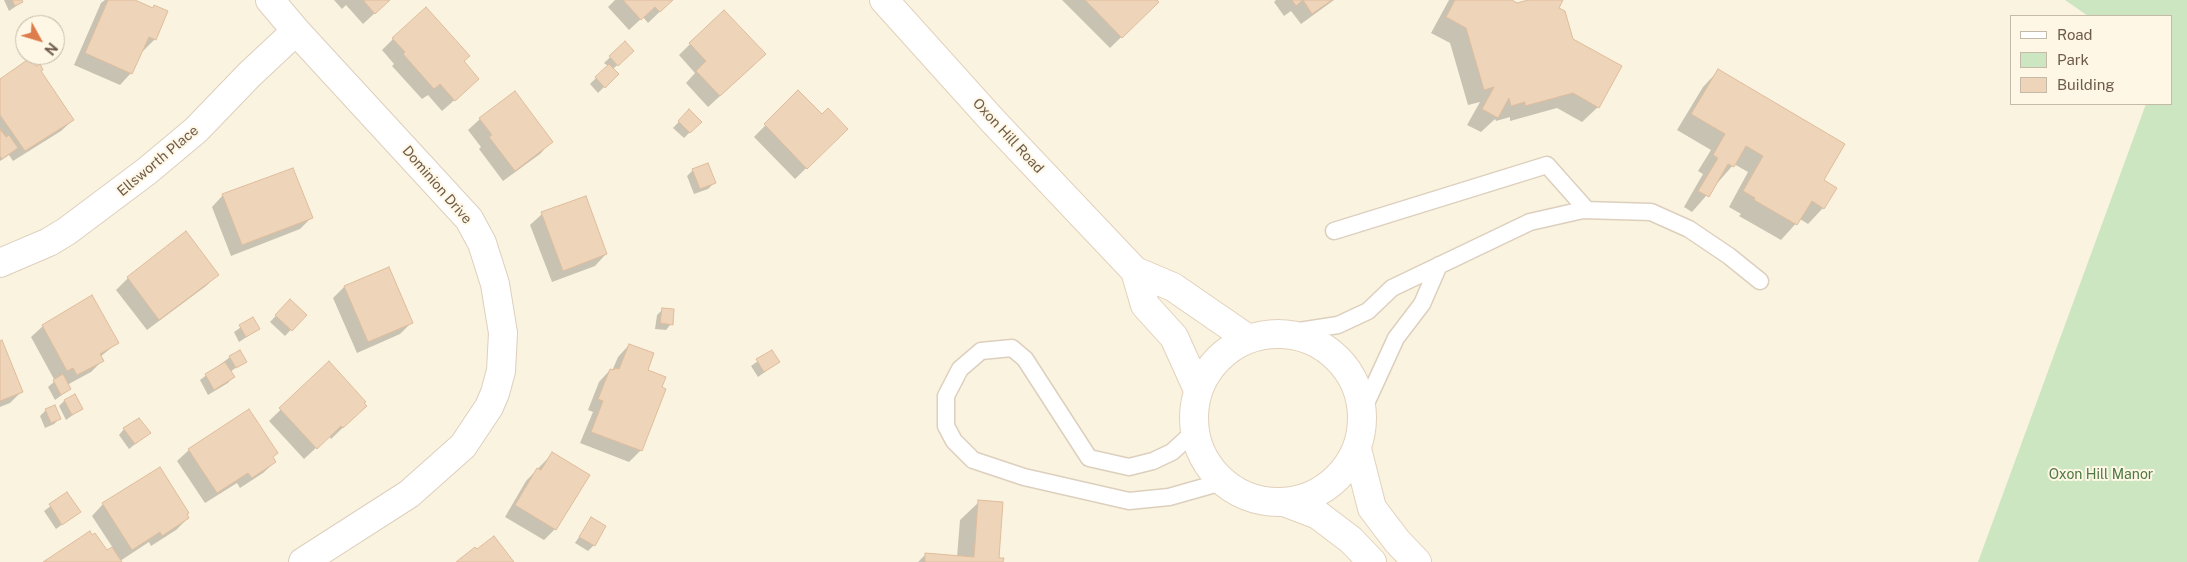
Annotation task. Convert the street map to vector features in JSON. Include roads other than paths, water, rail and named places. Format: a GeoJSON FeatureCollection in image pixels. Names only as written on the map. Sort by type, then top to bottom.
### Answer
{"type":"FeatureCollection","features":[{"type":"Feature","properties":{"kind":"main road","name":"Dominion Drive"},"geometry":{"type":"LineString","coordinates":[[270,0],[296,31],[469,219],[482,243],[490,265],[503,333],[501,371],[495,393],[489,407],[464,446],[409,494],[302,562]]}},
{"type":"Feature","properties":{"kind":"main road","name":"Oxon Hill Road"},"geometry":{"type":"LineString","coordinates":[[884,0],[993,121],[1135,271],[1173,287],[1247,338]]}},
{"type":"Feature","properties":{"kind":"main road","name":"Ellsworth Place"},"geometry":{"type":"LineString","coordinates":[[0,262],[49,242],[148,171],[196,130],[250,74],[296,31]]}},
{"type":"Feature","properties":{"kind":"main road","name":"Oxon Hill Road"},"geometry":{"type":"LineString","coordinates":[[1135,271],[1146,304],[1174,337],[1198,390]]}},
{"type":"Feature","properties":{"kind":"main road"},"geometry":{"type":"LineString","coordinates":[[1284,502],[1315,494],[1340,476],[1356,449],[1362,410],[1350,373],[1323,345],[1286,333],[1247,338],[1215,361],[1198,390],[1193,423],[1202,455],[1222,482],[1251,498],[1284,502],[1318,515],[1351,540],[1372,562]]}},
{"type":"Feature","properties":{"kind":"main road"},"geometry":{"type":"LineString","coordinates":[[1356,449],[1372,508],[1397,541],[1417,562]]}},
{"type":"Feature","properties":{"kind":"lane"},"geometry":{"type":"LineString","coordinates":[[1334,230],[1548,165],[1587,210]]}},
{"type":"Feature","properties":{"kind":"lane"},"geometry":{"type":"LineString","coordinates":[[1286,333],[1338,325],[1368,311],[1392,288],[1530,222],[1587,210],[1651,212],[1689,229],[1729,256],[1760,281]]}},
{"type":"Feature","properties":{"kind":"lane"},"geometry":{"type":"LineString","coordinates":[[1362,410],[1396,338],[1422,304],[1439,265]]}},
{"type":"Feature","properties":{"kind":"lane"},"geometry":{"type":"LineString","coordinates":[[1195,431],[1172,452],[1154,461],[1129,466],[1089,458],[1025,359],[1012,348],[981,351],[960,369],[946,396],[946,426],[954,442],[974,460],[1024,477],[1129,502],[1169,497],[1222,482]]}},
{"type":"Feature","properties":{"kind":"park label","name":"Oxon Hill Manor"},"geometry":{"type":"Point","coordinates":[2101,475]}}]}
